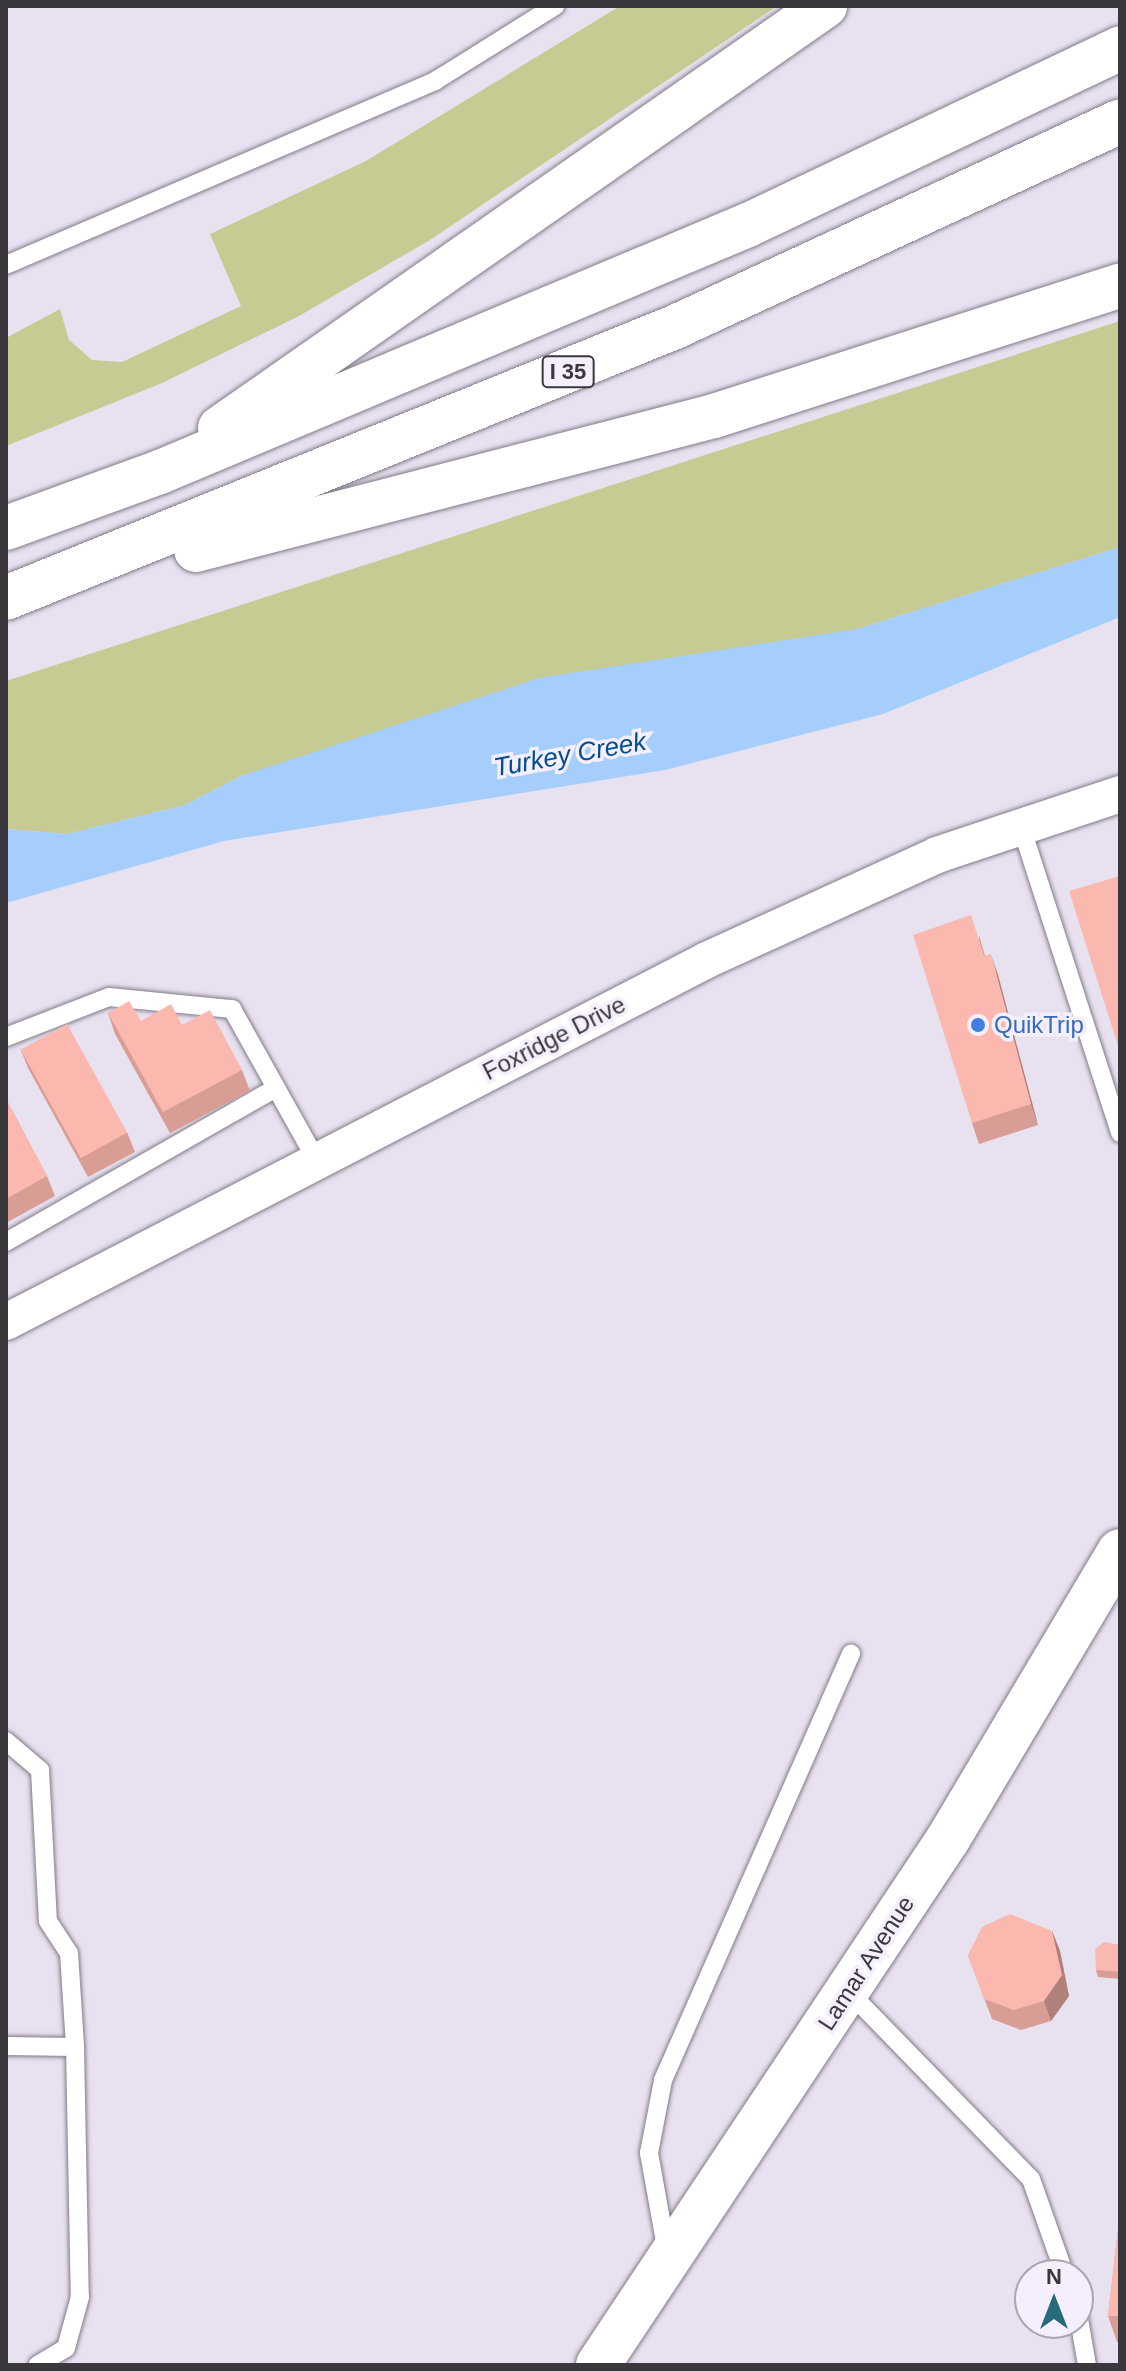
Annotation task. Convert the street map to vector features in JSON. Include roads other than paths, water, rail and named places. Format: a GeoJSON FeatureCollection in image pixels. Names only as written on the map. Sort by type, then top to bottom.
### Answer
{"type":"FeatureCollection","features":[{"type":"Feature","properties":{"kind":"main road"},"geometry":{"type":"LineString","coordinates":[[160,472],[475,244],[825,6]]}},
{"type":"Feature","properties":{"kind":"main road"},"geometry":{"type":"LineString","coordinates":[[6,528],[160,472],[748,225],[1120,48]]}},
{"type":"Feature","properties":{"kind":"main road","name":"I 35"},"geometry":{"type":"LineString","coordinates":[[6,598],[661,333],[1120,121]]}},
{"type":"Feature","properties":{"kind":"main road"},"geometry":{"type":"LineString","coordinates":[[6,598],[714,416],[1120,286]]}},
{"type":"Feature","properties":{"kind":"main road","name":"Lamar Avenue"},"geometry":{"type":"LineString","coordinates":[[598,2365],[848,1991],[1120,1551]]}},
{"type":"Feature","properties":{"kind":"street","name":"Foxridge Drive"},"geometry":{"type":"LineString","coordinates":[[6,1322],[316,1159],[707,960],[1020,823],[1120,794]]}},
{"type":"Feature","properties":{"kind":"lane"},"geometry":{"type":"LineString","coordinates":[[6,265],[435,81],[555,6]]}},
{"type":"Feature","properties":{"kind":"lane"},"geometry":{"type":"LineString","coordinates":[[1020,823],[1120,1133]]}},
{"type":"Feature","properties":{"kind":"lane"},"geometry":{"type":"LineString","coordinates":[[6,1037],[109,997],[232,1009],[316,1159]]}},
{"type":"Feature","properties":{"kind":"lane"},"geometry":{"type":"LineString","coordinates":[[6,1242],[276,1088]]}},
{"type":"Feature","properties":{"kind":"lane"},"geometry":{"type":"LineString","coordinates":[[668,2260],[649,2153],[663,2080],[851,1654]]}},
{"type":"Feature","properties":{"kind":"lane"},"geometry":{"type":"LineString","coordinates":[[6,1741],[40,1770],[48,1921],[69,1953],[75,2047],[80,2297],[66,2348],[38,2365]]}},
{"type":"Feature","properties":{"kind":"lane"},"geometry":{"type":"LineString","coordinates":[[848,1991],[1031,2179],[1059,2259]]}},
{"type":"Feature","properties":{"kind":"lane"},"geometry":{"type":"LineString","coordinates":[[6,2046],[75,2047]]}},
{"type":"Feature","properties":{"kind":"lane"},"geometry":{"type":"LineString","coordinates":[[1082,2339],[1087,2365]]}},
{"type":"Feature","properties":{"kind":"water","name":"Turkey Creek"},"geometry":{"type":"Polygon","coordinates":[[[1120,547],[1120,617],[883,714],[665,770],[224,841],[6,903],[6,829],[67,834],[185,805],[241,776],[539,678],[857,629],[1120,547]]]}},
{"type":"Feature","properties":{"kind":"place","name":"QuikTrip"},"geometry":{"type":"Point","coordinates":[978,1025]}}]}
